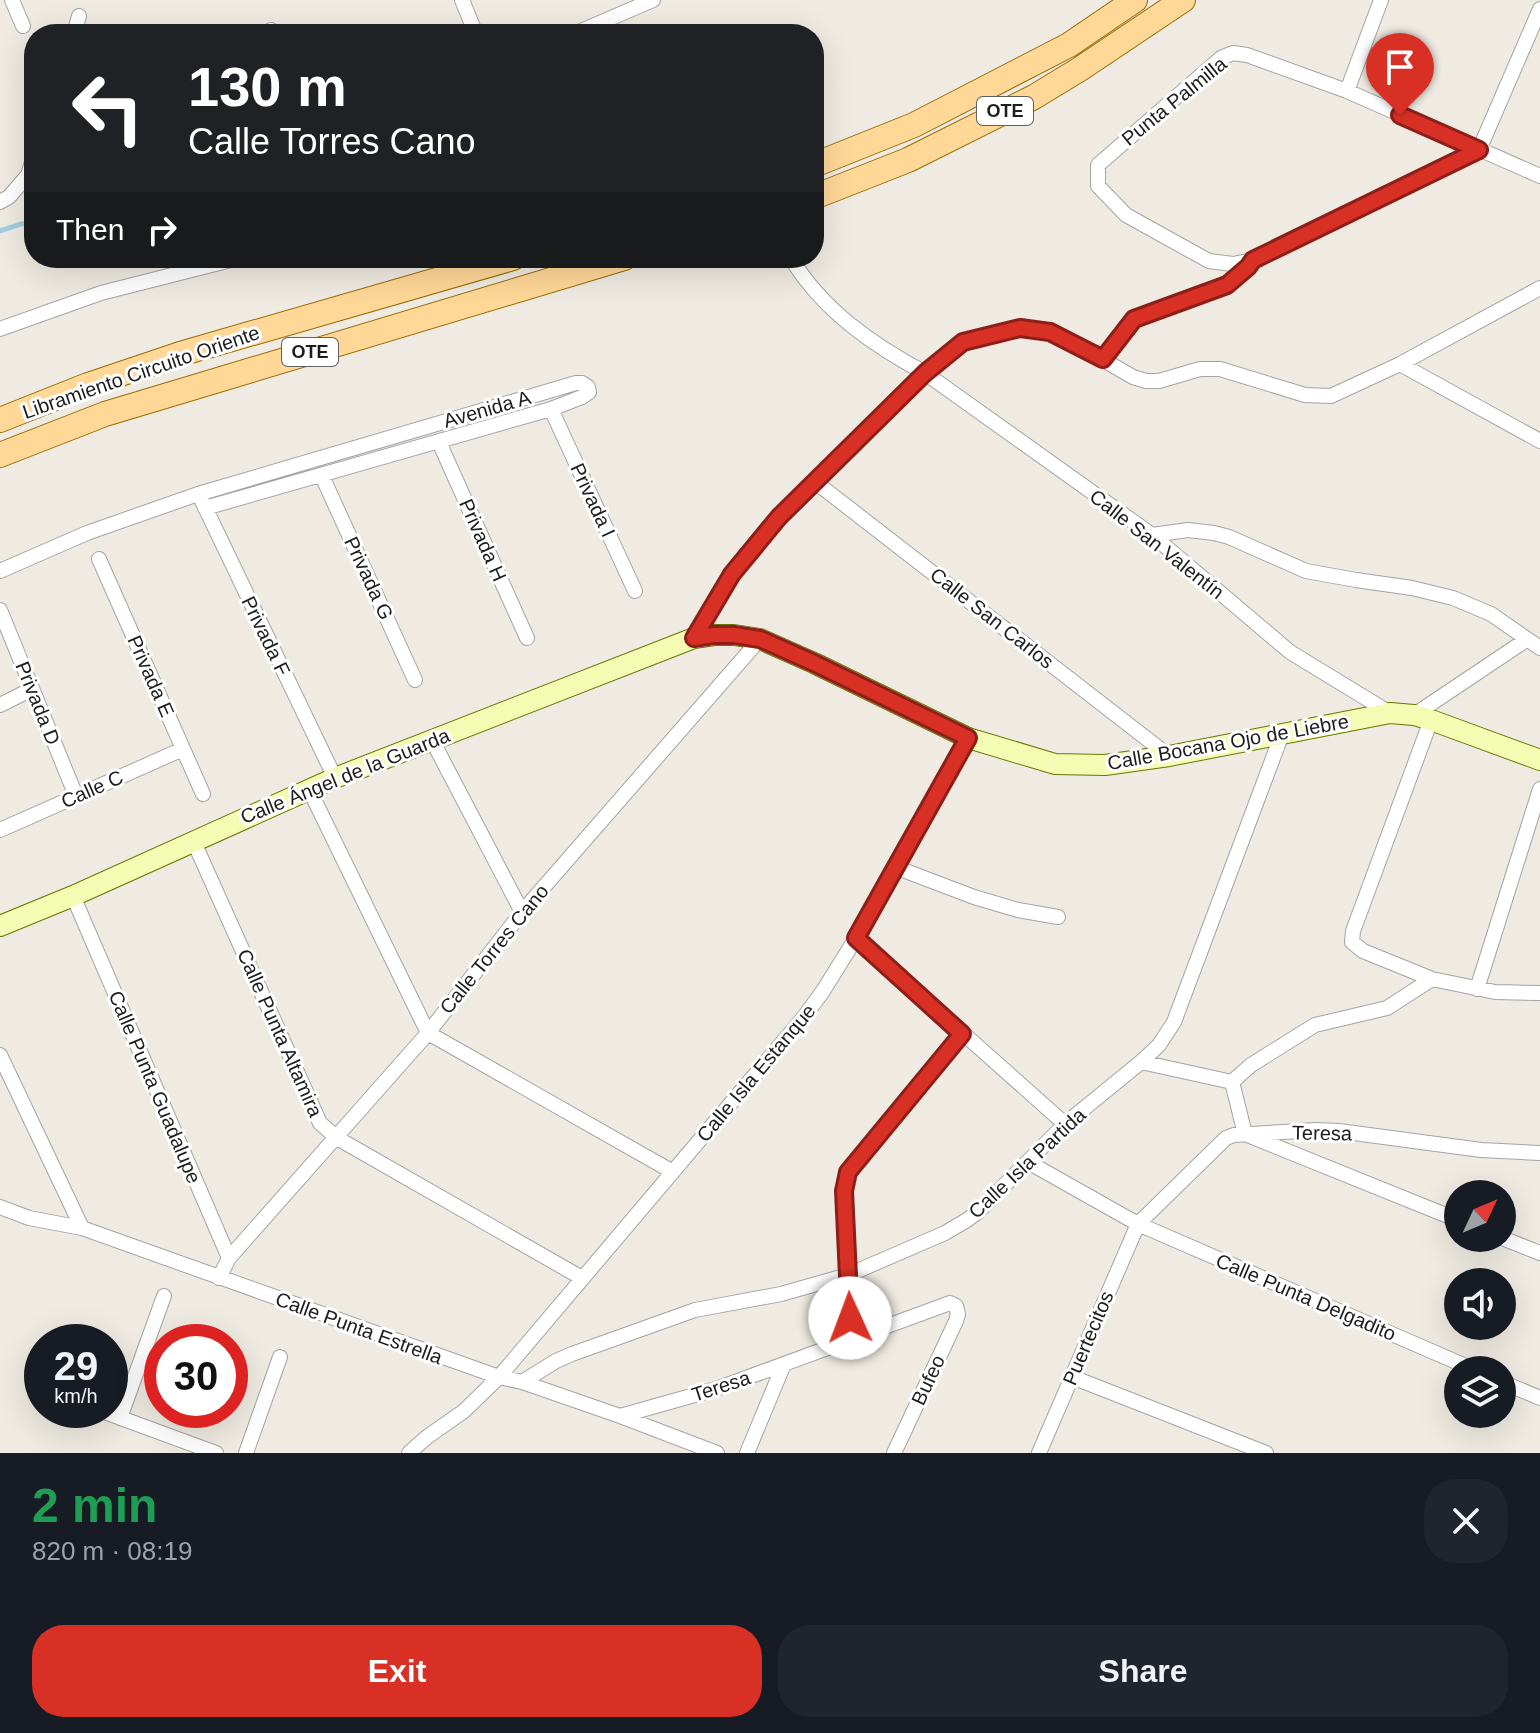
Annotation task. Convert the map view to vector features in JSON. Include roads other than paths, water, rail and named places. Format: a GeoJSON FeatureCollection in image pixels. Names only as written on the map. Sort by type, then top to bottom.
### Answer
{"type":"FeatureCollection","features":[{"type":"Feature","properties":{"kind":"main road","name":"OTE"},"geometry":{"type":"LineString","coordinates":[[824,161],[914,125],[1069,45],[1135,0]]}},
{"type":"Feature","properties":{"kind":"main road","name":"OTE"},"geometry":{"type":"LineString","coordinates":[[824,193],[908,160],[1034,97],[1183,0]]}},
{"type":"Feature","properties":{"kind":"main road","name":"Libramiento Circuito Oriente"},"geometry":{"type":"LineString","coordinates":[[0,420],[88,385],[180,354],[478,268]]}},
{"type":"Feature","properties":{"kind":"main road","name":"Libramiento Circuito Oriente"},"geometry":{"type":"LineString","coordinates":[[0,455],[105,414],[591,268]]}},
{"type":"Feature","properties":{"kind":"street"},"geometry":{"type":"LineString","coordinates":[[12,0],[23,26]]}},
{"type":"Feature","properties":{"kind":"street"},"geometry":{"type":"LineString","coordinates":[[462,0],[472,24]]}},
{"type":"Feature","properties":{"kind":"street"},"geometry":{"type":"LineString","coordinates":[[597,24],[653,0]]}},
{"type":"Feature","properties":{"kind":"street"},"geometry":{"type":"LineString","coordinates":[[1381,0],[1347,91],[1540,176]]}},
{"type":"Feature","properties":{"kind":"street"},"geometry":{"type":"LineString","coordinates":[[1103,359],[1134,319],[1227,285],[1253,260],[1479,150],[1540,9]]}},
{"type":"Feature","properties":{"kind":"street"},"geometry":{"type":"LineString","coordinates":[[77,24],[79,16]]}},
{"type":"Feature","properties":{"kind":"street","name":"Punta Palmilla"},"geometry":{"type":"LineString","coordinates":[[1253,260],[1233,264],[1209,261],[1126,215],[1098,186],[1098,165],[1221,58],[1233,53],[1247,55],[1347,91]]}},
{"type":"Feature","properties":{"kind":"street"},"geometry":{"type":"LineString","coordinates":[[0,202],[24,183]]}},
{"type":"Feature","properties":{"kind":"street"},"geometry":{"type":"LineString","coordinates":[[0,329],[101,293],[199,268]]}},
{"type":"Feature","properties":{"kind":"street","name":"Calle San Valentín"},"geometry":{"type":"LineString","coordinates":[[798,268],[813,289],[860,333],[925,373],[1152,535],[1290,652],[1390,713]]}},
{"type":"Feature","properties":{"kind":"street"},"geometry":{"type":"LineString","coordinates":[[694,638],[732,574],[779,517],[925,373],[963,342],[1020,328],[1050,332],[1146,381],[1159,381],[1200,369],[1220,369],[1305,395],[1331,396],[1400,364],[1540,288]]}},
{"type":"Feature","properties":{"kind":"street"},"geometry":{"type":"LineString","coordinates":[[1400,364],[1540,441]]}},
{"type":"Feature","properties":{"kind":"street","name":"Avenida A"},"geometry":{"type":"LineString","coordinates":[[0,571],[87,533],[198,494],[576,383],[588,387],[589,392],[582,397],[551,409],[205,508]]}},
{"type":"Feature","properties":{"kind":"street","name":"Privada I"},"geometry":{"type":"LineString","coordinates":[[551,409],[635,591]]}},
{"type":"Feature","properties":{"kind":"street","name":"Privada H"},"geometry":{"type":"LineString","coordinates":[[439,442],[527,638]]}},
{"type":"Feature","properties":{"kind":"street","name":"Privada G"},"geometry":{"type":"LineString","coordinates":[[322,476],[415,680]]}},
{"type":"Feature","properties":{"kind":"street","name":"Calle San Carlos"},"geometry":{"type":"LineString","coordinates":[[814,481],[1169,756]]}},
{"type":"Feature","properties":{"kind":"street","name":"Privada F"},"geometry":{"type":"LineString","coordinates":[[198,494],[335,778]]}},
{"type":"Feature","properties":{"kind":"street"},"geometry":{"type":"LineString","coordinates":[[1152,535],[1188,530],[1214,533],[1306,571],[1412,588],[1453,598],[1491,614],[1540,648]]}},
{"type":"Feature","properties":{"kind":"street","name":"Privada E"},"geometry":{"type":"LineString","coordinates":[[99,559],[203,794]]}},
{"type":"Feature","properties":{"kind":"street","name":"Privada D"},"geometry":{"type":"LineString","coordinates":[[0,610],[76,796]]}},
{"type":"Feature","properties":{"kind":"street","name":"Calle Bocana Ojo de Liebre"},"geometry":{"type":"LineString","coordinates":[[694,638],[734,635],[760,639],[968,738],[1055,764],[1105,765],[1169,756],[1390,713],[1422,717],[1540,760]]}},
{"type":"Feature","properties":{"kind":"street","name":"Calle Ángel de la Guarda"},"geometry":{"type":"LineString","coordinates":[[0,926],[335,778],[694,638]]}},
{"type":"Feature","properties":{"kind":"street","name":"Calle Torres Cano"},"geometry":{"type":"LineString","coordinates":[[229,1258],[428,1033],[522,912],[760,639]]}},
{"type":"Feature","properties":{"kind":"street"},"geometry":{"type":"LineString","coordinates":[[1526,640],[1422,717],[1352,942],[1363,951],[1432,979],[1495,992],[1540,993]]}},
{"type":"Feature","properties":{"kind":"street"},"geometry":{"type":"LineString","coordinates":[[0,705],[32,689]]}},
{"type":"Feature","properties":{"kind":"street","name":"Calle Isla Partida"},"geometry":{"type":"LineString","coordinates":[[522,1382],[572,1354],[695,1310],[781,1294],[848,1275],[945,1233],[979,1211],[1065,1124],[1159,1045],[1174,1022],[1282,734]]}},
{"type":"Feature","properties":{"kind":"street","name":"Calle Isla Estanque"},"geometry":{"type":"LineString","coordinates":[[409,1453],[464,1411],[499,1377],[804,1017],[856,938],[968,738]]}},
{"type":"Feature","properties":{"kind":"street"},"geometry":{"type":"LineString","coordinates":[[432,740],[522,912]]}},
{"type":"Feature","properties":{"kind":"street","name":"Calle C"},"geometry":{"type":"LineString","coordinates":[[0,830],[183,749]]}},
{"type":"Feature","properties":{"kind":"street"},"geometry":{"type":"LineString","coordinates":[[309,789],[428,1033],[673,1172]]}},
{"type":"Feature","properties":{"kind":"street"},"geometry":{"type":"LineString","coordinates":[[1477,989],[1540,789]]}},
{"type":"Feature","properties":{"kind":"street","name":"Calle Punta Altamira"},"geometry":{"type":"LineString","coordinates":[[193,840],[320,1123],[327,1131],[582,1278]]}},
{"type":"Feature","properties":{"kind":"street"},"geometry":{"type":"LineString","coordinates":[[895,867],[974,897],[1018,910],[1058,917]]}},
{"type":"Feature","properties":{"kind":"street","name":"Calle Punta Guadalupe"},"geometry":{"type":"LineString","coordinates":[[73,896],[229,1258]]}},
{"type":"Feature","properties":{"kind":"street"},"geometry":{"type":"LineString","coordinates":[[856,938],[1065,1124]]}},
{"type":"Feature","properties":{"kind":"street"},"geometry":{"type":"LineString","coordinates":[[1232,1082],[1251,1065],[1315,1025],[1387,1008],[1432,979]]}},
{"type":"Feature","properties":{"kind":"street"},"geometry":{"type":"LineString","coordinates":[[851,1340],[844,1191],[848,1172],[962,1034]]}},
{"type":"Feature","properties":{"kind":"street"},"geometry":{"type":"LineString","coordinates":[[0,1055],[82,1228]]}},
{"type":"Feature","properties":{"kind":"street"},"geometry":{"type":"LineString","coordinates":[[1141,1062],[1232,1082]]}},
{"type":"Feature","properties":{"kind":"street"},"geometry":{"type":"LineString","coordinates":[[1232,1082],[1245,1134],[1444,1214]]}},
{"type":"Feature","properties":{"kind":"street","name":"Teresa"},"geometry":{"type":"LineString","coordinates":[[1138,1224],[1226,1138],[1245,1134],[1339,1131],[1481,1150],[1540,1153]]}},
{"type":"Feature","properties":{"kind":"street"},"geometry":{"type":"LineString","coordinates":[[1028,1162],[1138,1224]]}},
{"type":"Feature","properties":{"kind":"street","name":"Calle Punta Estrella"},"geometry":{"type":"LineString","coordinates":[[0,1207],[29,1218],[82,1228],[499,1377],[620,1416],[717,1453]]}},
{"type":"Feature","properties":{"kind":"street","name":"Calle Punta Delgadito"},"geometry":{"type":"LineString","coordinates":[[1138,1224],[1444,1357]]}},
{"type":"Feature","properties":{"kind":"street","name":"Puertecitos"},"geometry":{"type":"LineString","coordinates":[[1039,1453],[1138,1224]]}},
{"type":"Feature","properties":{"kind":"street"},"geometry":{"type":"LineString","coordinates":[[1516,1244],[1540,1253]]}},
{"type":"Feature","properties":{"kind":"street"},"geometry":{"type":"LineString","coordinates":[[219,1278],[229,1258]]}},
{"type":"Feature","properties":{"kind":"street"},"geometry":{"type":"LineString","coordinates":[[128,1396],[164,1296]]}},
{"type":"Feature","properties":{"kind":"street","name":"Teresa"},"geometry":{"type":"LineString","coordinates":[[620,1416],[716,1389],[939,1306],[950,1303],[956,1306]]}},
{"type":"Feature","properties":{"kind":"street","name":"Bufeo"},"geometry":{"type":"LineString","coordinates":[[894,1453],[956,1321],[956,1306]]}},
{"type":"Feature","properties":{"kind":"street"},"geometry":{"type":"LineString","coordinates":[[246,1453],[280,1357]]}},
{"type":"Feature","properties":{"kind":"street"},"geometry":{"type":"LineString","coordinates":[[747,1453],[784,1364]]}},
{"type":"Feature","properties":{"kind":"street"},"geometry":{"type":"LineString","coordinates":[[1072,1377],[1266,1453]]}},
{"type":"Feature","properties":{"kind":"street"},"geometry":{"type":"LineString","coordinates":[[1516,1388],[1540,1398]]}},
{"type":"Feature","properties":{"kind":"street"},"geometry":{"type":"LineString","coordinates":[[128,1421],[216,1453]]}},
{"type":"Feature","properties":{"kind":"waterway"},"geometry":{"type":"LineString","coordinates":[[0,231],[24,224]]}}]}
